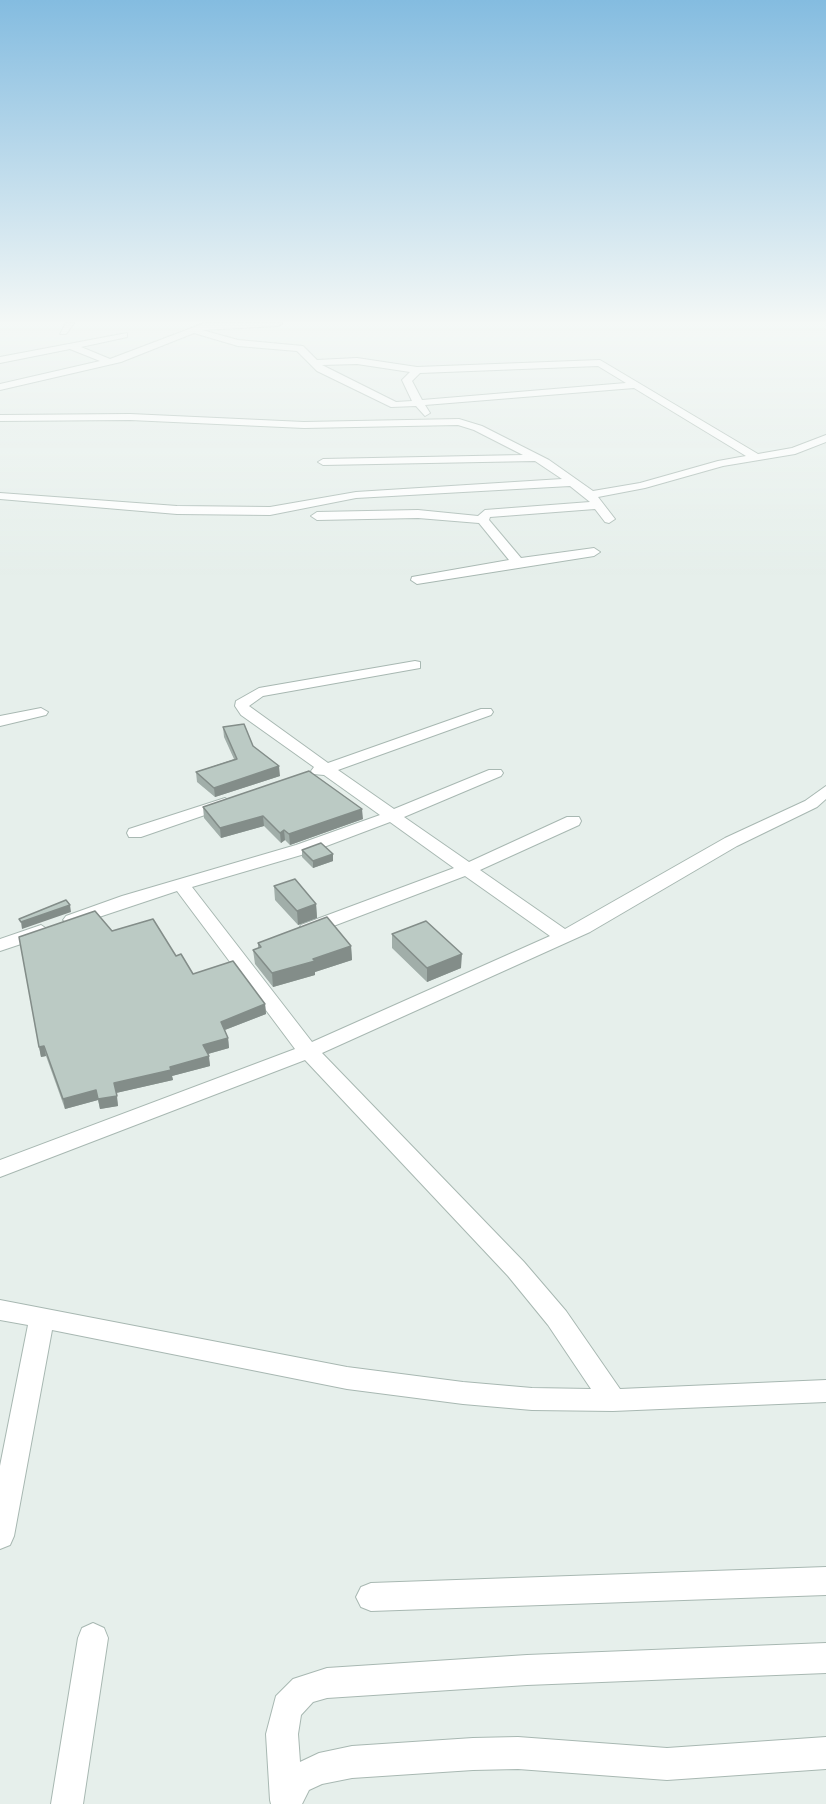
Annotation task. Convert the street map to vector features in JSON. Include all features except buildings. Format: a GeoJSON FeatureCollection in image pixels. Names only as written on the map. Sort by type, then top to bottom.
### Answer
{"type":"FeatureCollection","features":[{"type":"Feature","properties":{"kind":"street"},"geometry":{"type":"LineString","coordinates":[[421,407],[432,422]]}},
{"type":"Feature","properties":{"kind":"street"},"geometry":{"type":"LineString","coordinates":[[671,407],[757,458]]}},
{"type":"Feature","properties":{"kind":"street"},"geometry":{"type":"LineString","coordinates":[[0,418],[130,417],[304,425],[432,422],[466,424],[538,458],[591,495],[609,519]]}},
{"type":"Feature","properties":{"kind":"street"},"geometry":{"type":"LineString","coordinates":[[591,495],[641,486],[712,465],[795,451],[826,438]]}},
{"type":"Feature","properties":{"kind":"street"},"geometry":{"type":"LineString","coordinates":[[323,462],[538,458]]}},
{"type":"Feature","properties":{"kind":"street"},"geometry":{"type":"LineString","coordinates":[[0,496],[177,510],[270,511],[356,495],[573,482]]}},
{"type":"Feature","properties":{"kind":"street"},"geometry":{"type":"LineString","coordinates":[[483,520],[485,514],[494,512],[599,505]]}},
{"type":"Feature","properties":{"kind":"street"},"geometry":{"type":"LineString","coordinates":[[317,516],[418,514],[483,520],[516,557],[517,561],[514,563]]}},
{"type":"Feature","properties":{"kind":"street"},"geometry":{"type":"LineString","coordinates":[[417,580],[594,552]]}},
{"type":"Feature","properties":{"kind":"street"},"geometry":{"type":"LineString","coordinates":[[415,665],[259,692],[243,701],[242,705],[246,712],[562,937]]}},
{"type":"Feature","properties":{"kind":"street"},"geometry":{"type":"LineString","coordinates":[[0,721],[41,712]]}},
{"type":"Feature","properties":{"kind":"street"},"geometry":{"type":"LineString","coordinates":[[303,776],[486,712]]}},
{"type":"Feature","properties":{"kind":"street"},"geometry":{"type":"LineString","coordinates":[[0,945],[128,900],[302,849],[392,816],[495,772]]}},
{"type":"Feature","properties":{"kind":"street"},"geometry":{"type":"LineString","coordinates":[[0,1169],[308,1051],[391,1016],[562,937],[731,842],[811,804],[826,791]]}},
{"type":"Feature","properties":{"kind":"street"},"geometry":{"type":"LineString","coordinates":[[135,833],[236,799]]}},
{"type":"Feature","properties":{"kind":"street"},"geometry":{"type":"LineString","coordinates":[[291,936],[467,869],[573,821]]}},
{"type":"Feature","properties":{"kind":"street"},"geometry":{"type":"LineString","coordinates":[[181,885],[308,1051],[516,1269],[557,1318],[613,1400]]}},
{"type":"Feature","properties":{"kind":"street"},"geometry":{"type":"LineString","coordinates":[[236,957],[258,948]]}},
{"type":"Feature","properties":{"kind":"street"},"geometry":{"type":"LineString","coordinates":[[0,1310],[400,1387],[532,1399],[613,1400],[826,1391]]}},
{"type":"Feature","properties":{"kind":"street"},"geometry":{"type":"LineString","coordinates":[[0,1536],[42,1318]]}},
{"type":"Feature","properties":{"kind":"street"},"geometry":{"type":"LineString","coordinates":[[371,1597],[826,1581]]}},
{"type":"Feature","properties":{"kind":"street"},"geometry":{"type":"LineString","coordinates":[[67,1804],[93,1638]]}},
{"type":"Feature","properties":{"kind":"street"},"geometry":{"type":"LineString","coordinates":[[286,1801],[282,1734],[287,1707],[304,1690],[327,1683],[527,1670],[826,1658]]}},
{"type":"Feature","properties":{"kind":"street"},"geometry":{"type":"LineString","coordinates":[[286,1801],[298,1779],[319,1769],[352,1762],[518,1753],[667,1764],[711,1763],[826,1753]]}}]}
